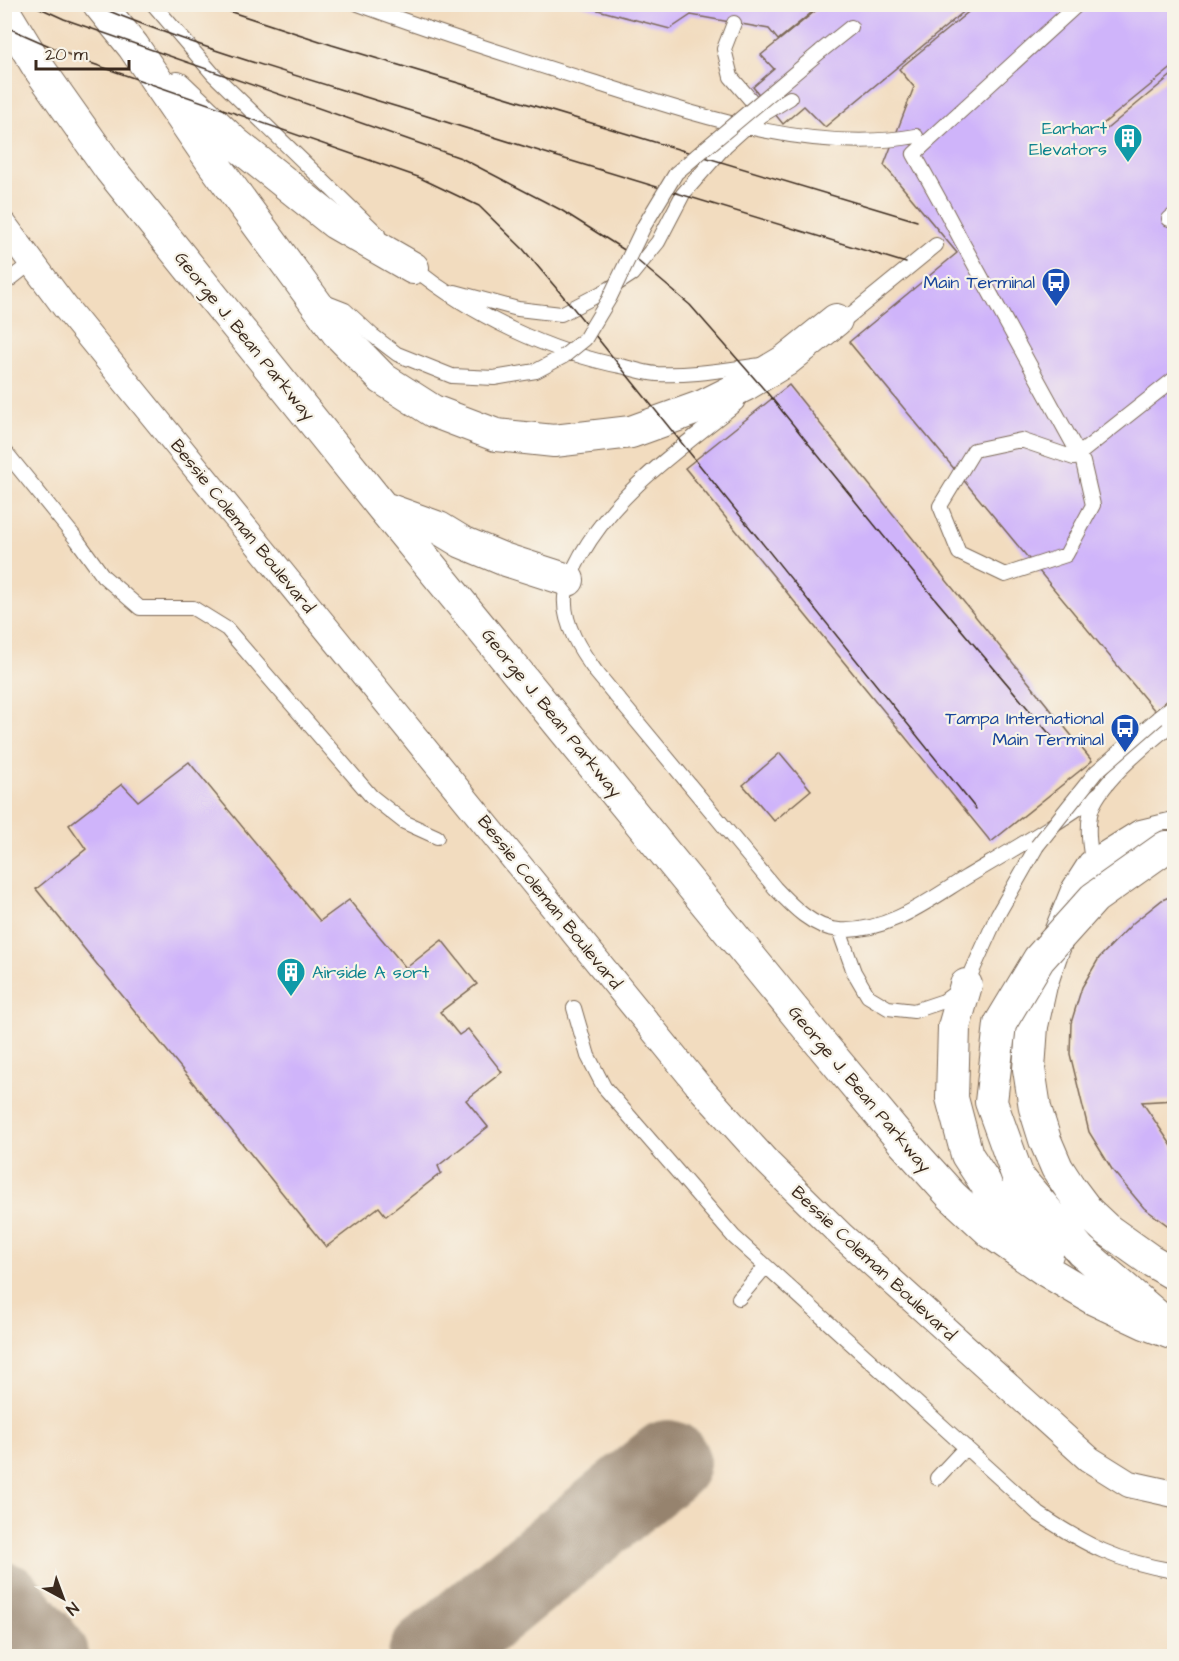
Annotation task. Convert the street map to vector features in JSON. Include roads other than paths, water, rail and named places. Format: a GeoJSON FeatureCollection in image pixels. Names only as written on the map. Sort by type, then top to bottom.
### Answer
{"type":"FeatureCollection","features":[{"type":"Feature","properties":{"kind":"street"},"geometry":{"type":"LineString","coordinates":[[99,4],[134,46],[219,173],[338,332],[383,380],[433,411],[496,435],[554,441],[631,432],[703,406],[745,385],[786,361],[845,316]]}},
{"type":"Feature","properties":{"kind":"street","name":"George J. Bean Parkway"},"geometry":{"type":"LineString","coordinates":[[4,11],[38,67],[110,169],[383,508],[904,1143],[952,1196],[992,1233],[1045,1270],[1094,1299],[1145,1323],[1174,1332]]}},
{"type":"Feature","properties":{"kind":"street"},"geometry":{"type":"LineString","coordinates":[[134,46],[235,143],[335,223],[413,268]]}},
{"type":"Feature","properties":{"kind":"street","name":"Bessie Coleman Boulevard"},"geometry":{"type":"LineString","coordinates":[[4,225],[65,307],[695,1081],[768,1164],[842,1236],[1089,1459],[1130,1484],[1174,1494]]}},
{"type":"Feature","properties":{"kind":"street"},"geometry":{"type":"LineString","coordinates":[[383,508],[439,528],[462,542],[493,555],[568,580]]}},
{"type":"Feature","properties":{"kind":"street"},"geometry":{"type":"LineString","coordinates":[[1174,828],[1141,836],[1093,866],[1074,900],[1041,985],[1032,1026],[1029,1069],[1035,1108],[1045,1140],[1057,1168],[1088,1212],[1124,1243],[1174,1274]]}},
{"type":"Feature","properties":{"kind":"street"},"geometry":{"type":"LineString","coordinates":[[1174,847],[1166,848],[1094,897],[1038,959],[1000,1024],[991,1102],[1018,1176],[1081,1251],[1174,1332]]}},
{"type":"Feature","properties":{"kind":"street"},"geometry":{"type":"LineString","coordinates":[[969,977],[954,1027],[952,1098],[967,1155],[998,1201],[1031,1240],[1094,1299]]}},
{"type":"Feature","properties":{"kind":"lane"},"geometry":{"type":"LineString","coordinates":[[153,4],[221,82],[413,268],[468,306],[532,339],[591,361],[656,374],[790,362]]}},
{"type":"Feature","properties":{"kind":"lane"},"geometry":{"type":"LineString","coordinates":[[358,4],[456,39],[714,120],[809,138],[859,140],[916,136]]}},
{"type":"Feature","properties":{"kind":"lane"},"geometry":{"type":"LineString","coordinates":[[1078,4],[914,154],[1066,432],[1072,442],[1077,452],[1083,462],[1093,505],[1066,555],[1005,575],[959,553],[940,506],[974,450],[1020,440],[1074,458],[1082,451],[1174,379]]}},
{"type":"Feature","properties":{"kind":"lane"},"geometry":{"type":"LineString","coordinates":[[734,23],[724,49],[731,77],[763,114]]}},
{"type":"Feature","properties":{"kind":"lane"},"geometry":{"type":"LineString","coordinates":[[311,297],[345,310],[372,335],[398,354],[452,376],[494,378],[536,371],[564,356],[585,339],[609,299],[644,226],[676,173],[851,27]]}},
{"type":"Feature","properties":{"kind":"lane"},"geometry":{"type":"LineString","coordinates":[[444,290],[518,309],[561,314],[609,289],[632,274],[658,242],[683,194],[726,145],[763,114],[790,98]]}},
{"type":"Feature","properties":{"kind":"lane"},"geometry":{"type":"LineString","coordinates":[[845,316],[934,242],[790,362],[638,482],[612,508],[592,536],[568,580],[564,598],[567,617],[574,637],[596,672],[775,888],[797,910],[822,925],[839,930],[870,927],[903,915],[1054,825],[1101,792]]}},
{"type":"Feature","properties":{"kind":"lane"},"geometry":{"type":"LineString","coordinates":[[4,284],[32,262]]}},
{"type":"Feature","properties":{"kind":"lane"},"geometry":{"type":"LineString","coordinates":[[4,450],[103,576],[140,608],[193,608],[227,629],[371,796],[404,822],[437,837]]}},
{"type":"Feature","properties":{"kind":"lane"},"geometry":{"type":"LineString","coordinates":[[1093,866],[1088,832],[1090,812],[1101,792],[1167,723],[1174,705]]}},
{"type":"Feature","properties":{"kind":"lane"},"geometry":{"type":"LineString","coordinates":[[839,930],[854,972],[868,996],[888,1008],[914,1011],[944,1001],[969,977],[998,914],[1037,846],[1096,772],[1167,723]]}},
{"type":"Feature","properties":{"kind":"lane"},"geometry":{"type":"LineString","coordinates":[[574,1008],[588,1056],[604,1087],[734,1237],[1039,1514],[1077,1539],[1106,1553],[1140,1565],[1174,1571]]}},
{"type":"Feature","properties":{"kind":"lane"},"geometry":{"type":"LineString","coordinates":[[739,1298],[766,1266]]}},
{"type":"Feature","properties":{"kind":"lane"},"geometry":{"type":"LineString","coordinates":[[937,1479],[966,1447]]}},
{"type":"Feature","properties":{"kind":"tram line"},"geometry":{"type":"LineString","coordinates":[[31,4],[64,19],[461,158],[561,210],[626,251],[690,305],[769,395],[920,581],[1058,744]]}},
{"type":"Feature","properties":{"kind":"tram line"},"geometry":{"type":"LineString","coordinates":[[92,4],[243,59],[906,263]]}},
{"type":"Feature","properties":{"kind":"tram line"},"geometry":{"type":"LineString","coordinates":[[207,4],[332,45],[917,221]]}},
{"type":"Feature","properties":{"kind":"tram line"},"geometry":{"type":"LineString","coordinates":[[4,26],[79,59],[418,177],[479,206],[523,249],[574,309],[976,809]]}},
{"type":"Feature","properties":{"kind":"place","name":"Earhart Elevators"},"geometry":{"type":"Point","coordinates":[1128,164]}},
{"type":"Feature","properties":{"kind":"place","name":"Main Terminal"},"geometry":{"type":"Point","coordinates":[1056,308]}},
{"type":"Feature","properties":{"kind":"place","name":"Tampa International Main Terminal"},"geometry":{"type":"Point","coordinates":[1125,754]}},
{"type":"Feature","properties":{"kind":"place","name":"Airside A sort"},"geometry":{"type":"Point","coordinates":[291,998]}}]}
